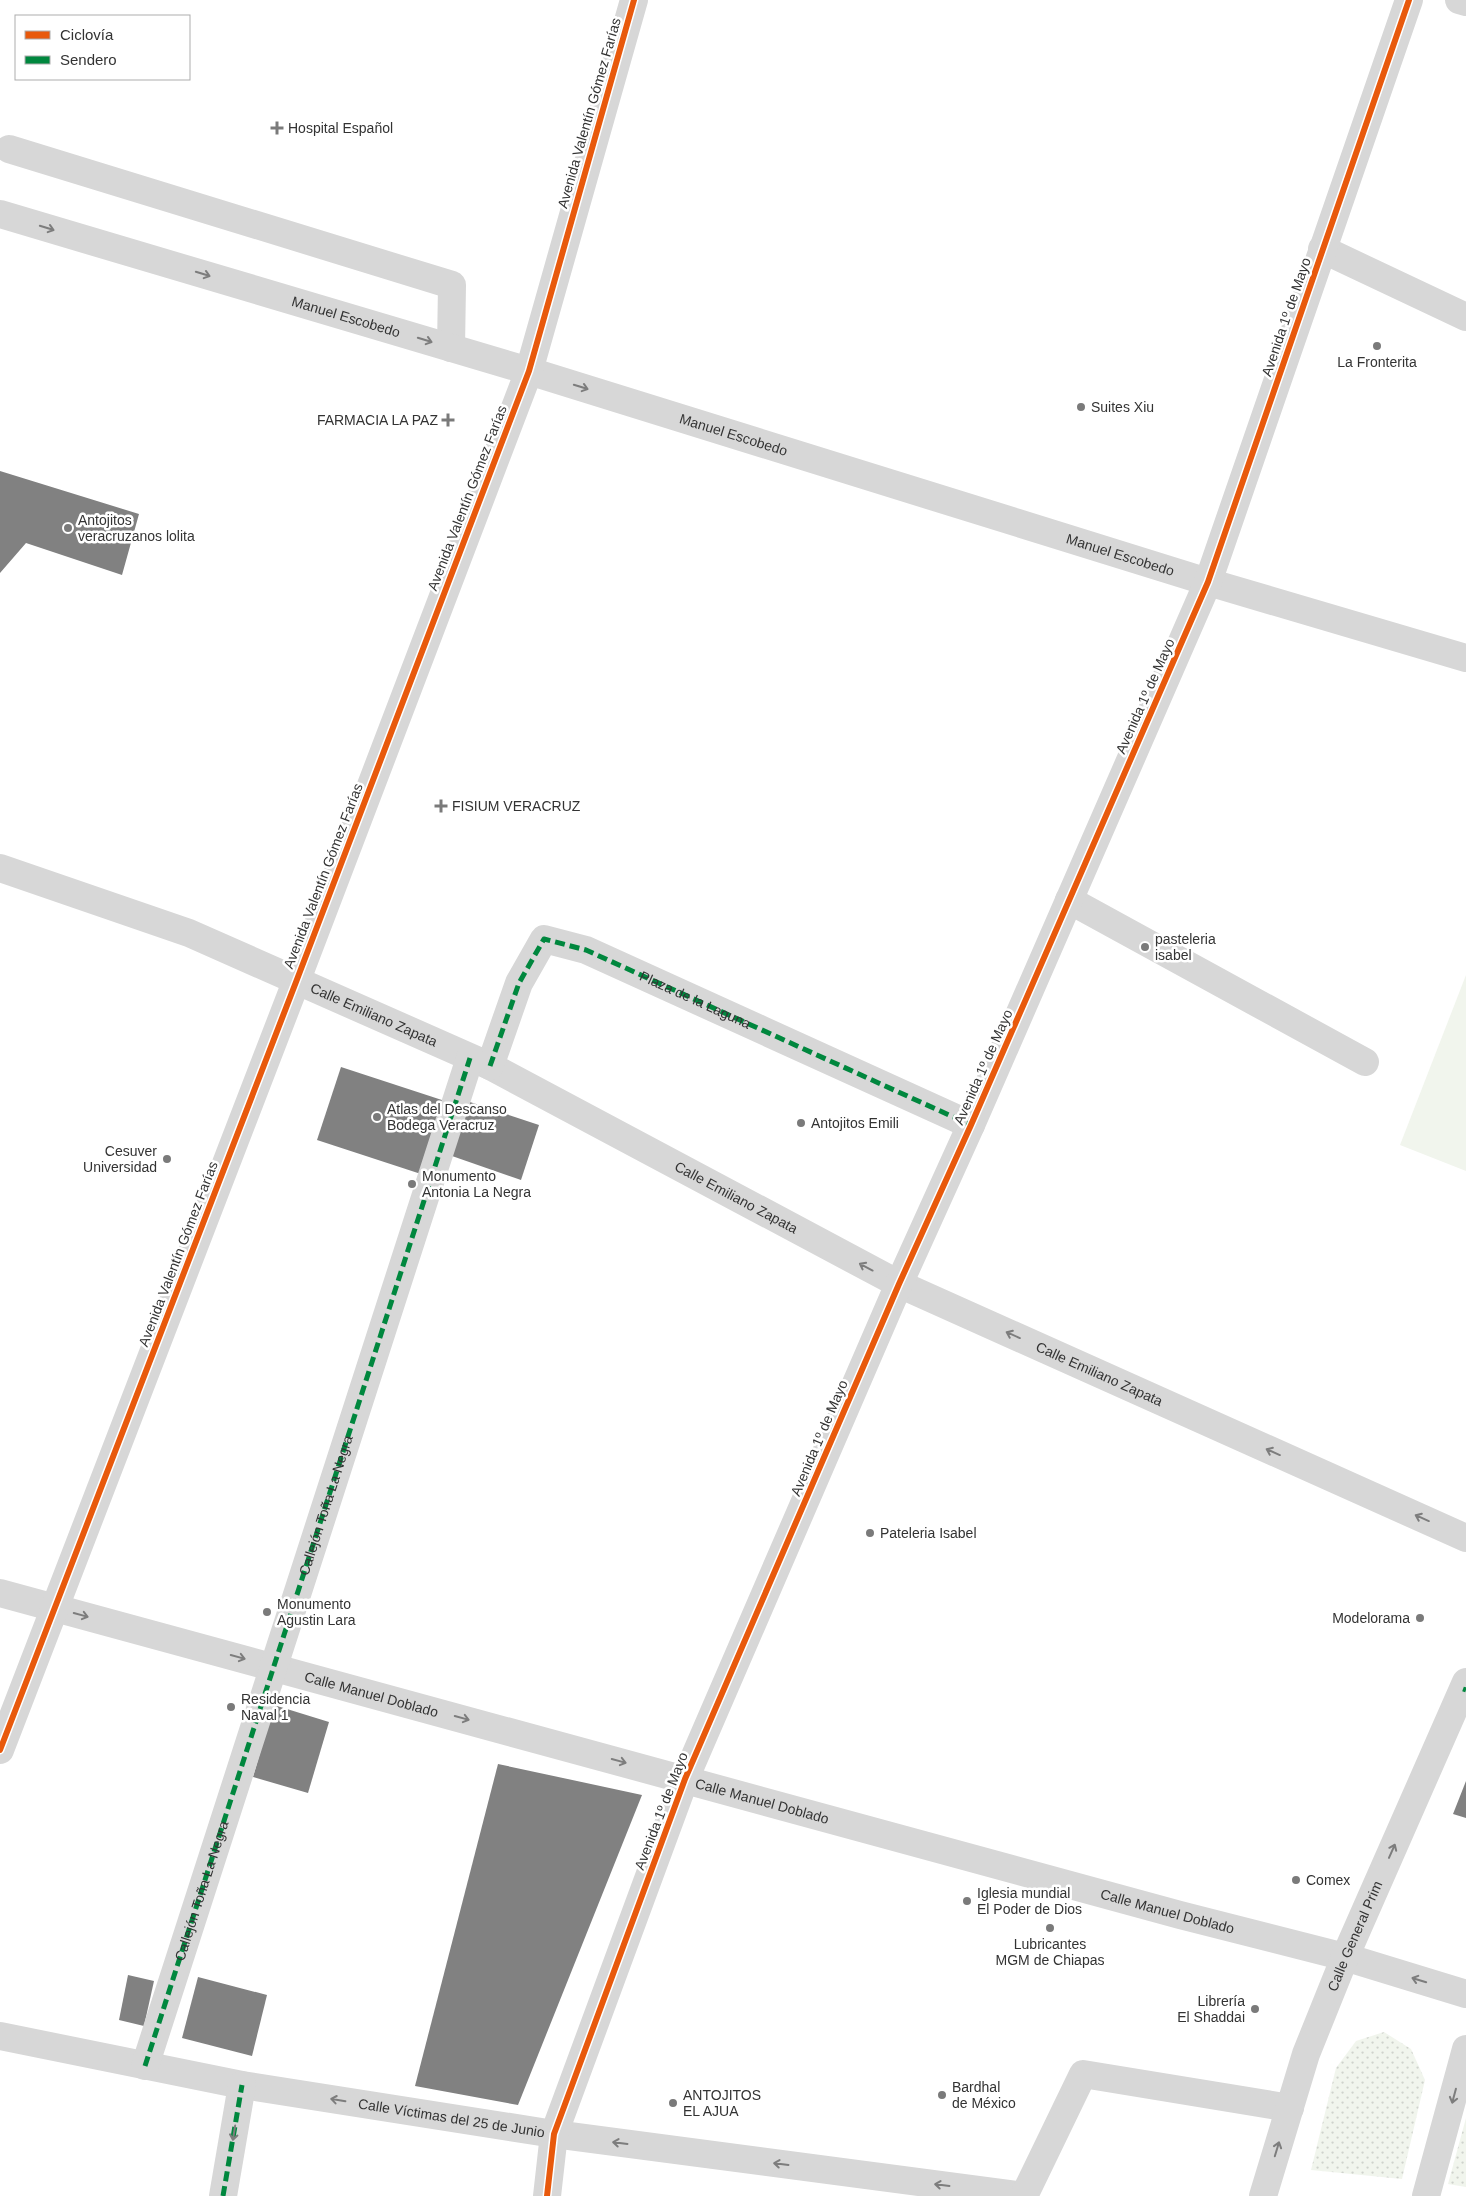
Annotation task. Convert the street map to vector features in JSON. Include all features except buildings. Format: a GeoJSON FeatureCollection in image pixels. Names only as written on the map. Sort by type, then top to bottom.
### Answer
{"type":"FeatureCollection","features":[{"type":"Feature","properties":{"kind":"street","name":"Avenida Valentín Gómez Farías"},"geometry":{"type":"LineString","coordinates":[[0,1750],[529,371],[634,0]]}},
{"type":"Feature","properties":{"kind":"street","name":"Avenida 1º de Mayo"},"geometry":{"type":"LineString","coordinates":[[547,2196],[554,2134],[685,1779],[899,1284],[971,1125],[1208,582],[1409,0]]}},
{"type":"Feature","properties":{"kind":"street"},"geometry":{"type":"LineString","coordinates":[[1459,0],[1466,2]]}},
{"type":"Feature","properties":{"kind":"street"},"geometry":{"type":"LineString","coordinates":[[9,149],[452,285],[452,348]]}},
{"type":"Feature","properties":{"kind":"street","name":"Manuel Escobedo"},"geometry":{"type":"LineString","coordinates":[[0,214],[529,371],[1208,582],[1466,658]]}},
{"type":"Feature","properties":{"kind":"street"},"geometry":{"type":"LineString","coordinates":[[1322,249],[1466,317]]}},
{"type":"Feature","properties":{"kind":"street","name":"Calle Emiliano Zapata"},"geometry":{"type":"LineString","coordinates":[[0,868],[190,933],[296,982],[480,1062],[899,1284],[1466,1538]]}},
{"type":"Feature","properties":{"kind":"street"},"geometry":{"type":"LineString","coordinates":[[1069,900],[1365,1062]]}},
{"type":"Feature","properties":{"kind":"street","name":"Plaza de la Laguna"},"geometry":{"type":"LineString","coordinates":[[480,1062],[544,939],[586,950],[971,1125]]}},
{"type":"Feature","properties":{"kind":"street","name":"Callejón Toña La Negra"},"geometry":{"type":"LineString","coordinates":[[145,2066],[275,1667],[480,1062]]}},
{"type":"Feature","properties":{"kind":"street","name":"Calle Manuel Doblado"},"geometry":{"type":"LineString","coordinates":[[0,1593],[1171,1913],[1346,1958],[1466,1994]]}},
{"type":"Feature","properties":{"kind":"street","name":"Calle General Prim"},"geometry":{"type":"LineString","coordinates":[[1263,2196],[1306,2054],[1465,1687]]}},
{"type":"Feature","properties":{"kind":"street","name":"Calle Víctimas del 25 de Junio"},"geometry":{"type":"LineString","coordinates":[[0,2036],[242,2085],[554,2134],[1024,2196]]}},
{"type":"Feature","properties":{"kind":"street"},"geometry":{"type":"LineString","coordinates":[[1426,2196],[1466,2049]]}},
{"type":"Feature","properties":{"kind":"street"},"geometry":{"type":"LineString","coordinates":[[1024,2196],[1083,2074],[1290,2108]]}},
{"type":"Feature","properties":{"kind":"street"},"geometry":{"type":"LineString","coordinates":[[223,2196],[242,2085]]}},
{"type":"Feature","properties":{"kind":"shaded area"},"geometry":{"type":"Polygon","coordinates":[[[1466,975],[1466,1171],[1400,1145],[1466,975]]]}},
{"type":"Feature","properties":{"kind":"shaded area"},"geometry":{"type":"Polygon","coordinates":[[[1384,2032],[1411,2049],[1425,2080],[1402,2179],[1311,2170],[1336,2068],[1356,2041],[1384,2032]]]}},
{"type":"Feature","properties":{"kind":"shaded area"},"geometry":{"type":"Polygon","coordinates":[[[1466,2118],[1466,2187],[1448,2184],[1466,2118]]]}},
{"type":"Feature","properties":{"kind":"marked path"},"geometry":{"type":"LineString","coordinates":[[490,1066],[519,983],[544,939],[586,950],[971,1125]]}},
{"type":"Feature","properties":{"kind":"marked path"},"geometry":{"type":"LineString","coordinates":[[145,2066],[470,1058]]}},
{"type":"Feature","properties":{"kind":"marked path"},"geometry":{"type":"LineString","coordinates":[[223,2196],[242,2085]]}},
{"type":"Feature","properties":{"kind":"cycle path"},"geometry":{"type":"LineString","coordinates":[[0,1750],[529,371],[634,0]]}},
{"type":"Feature","properties":{"kind":"cycle path"},"geometry":{"type":"LineString","coordinates":[[547,2196],[554,2134],[685,1779],[899,1284],[971,1125],[1208,582],[1409,0]]}},
{"type":"Feature","properties":{"kind":"place","name":"Hospital Español"},"geometry":{"type":"Point","coordinates":[277,128]}},
{"type":"Feature","properties":{"kind":"place","name":"La Fronterita"},"geometry":{"type":"Point","coordinates":[1377,346]}},
{"type":"Feature","properties":{"kind":"place","name":"Suites Xiu"},"geometry":{"type":"Point","coordinates":[1081,407]}},
{"type":"Feature","properties":{"kind":"place","name":"FARMACIA LA PAZ"},"geometry":{"type":"Point","coordinates":[448,420]}},
{"type":"Feature","properties":{"kind":"place","name":"Antojitos veracruzanos lolita"},"geometry":{"type":"Point","coordinates":[68,528]}},
{"type":"Feature","properties":{"kind":"place","name":"FISIUM VERACRUZ"},"geometry":{"type":"Point","coordinates":[441,806]}},
{"type":"Feature","properties":{"kind":"place","name":"pasteleria isabel"},"geometry":{"type":"Point","coordinates":[1145,947]}},
{"type":"Feature","properties":{"kind":"place","name":"Atlas del Descanso Bodega Veracruz"},"geometry":{"type":"Point","coordinates":[377,1117]}},
{"type":"Feature","properties":{"kind":"place","name":"Antojitos Emili"},"geometry":{"type":"Point","coordinates":[801,1123]}},
{"type":"Feature","properties":{"kind":"place","name":"Cesuver Universidad"},"geometry":{"type":"Point","coordinates":[167,1159]}},
{"type":"Feature","properties":{"kind":"place","name":"Monumento Antonia La Negra"},"geometry":{"type":"Point","coordinates":[412,1184]}},
{"type":"Feature","properties":{"kind":"place","name":"Pateleria Isabel"},"geometry":{"type":"Point","coordinates":[870,1533]}},
{"type":"Feature","properties":{"kind":"place","name":"Monumento Agustin Lara"},"geometry":{"type":"Point","coordinates":[267,1612]}},
{"type":"Feature","properties":{"kind":"place","name":"Modelorama"},"geometry":{"type":"Point","coordinates":[1420,1618]}},
{"type":"Feature","properties":{"kind":"place","name":"Residencia Naval 1"},"geometry":{"type":"Point","coordinates":[231,1707]}},
{"type":"Feature","properties":{"kind":"place","name":"Comex"},"geometry":{"type":"Point","coordinates":[1296,1880]}},
{"type":"Feature","properties":{"kind":"place","name":"Iglesia mundial El Poder de Dios"},"geometry":{"type":"Point","coordinates":[967,1901]}},
{"type":"Feature","properties":{"kind":"place","name":"Lubricantes MGM de Chiapas"},"geometry":{"type":"Point","coordinates":[1050,1928]}},
{"type":"Feature","properties":{"kind":"place","name":"Librería El Shaddai"},"geometry":{"type":"Point","coordinates":[1255,2009]}},
{"type":"Feature","properties":{"kind":"place","name":"Bardhal de México"},"geometry":{"type":"Point","coordinates":[942,2095]}},
{"type":"Feature","properties":{"kind":"place","name":"ANTOJITOS EL AJUA"},"geometry":{"type":"Point","coordinates":[673,2103]}}]}
